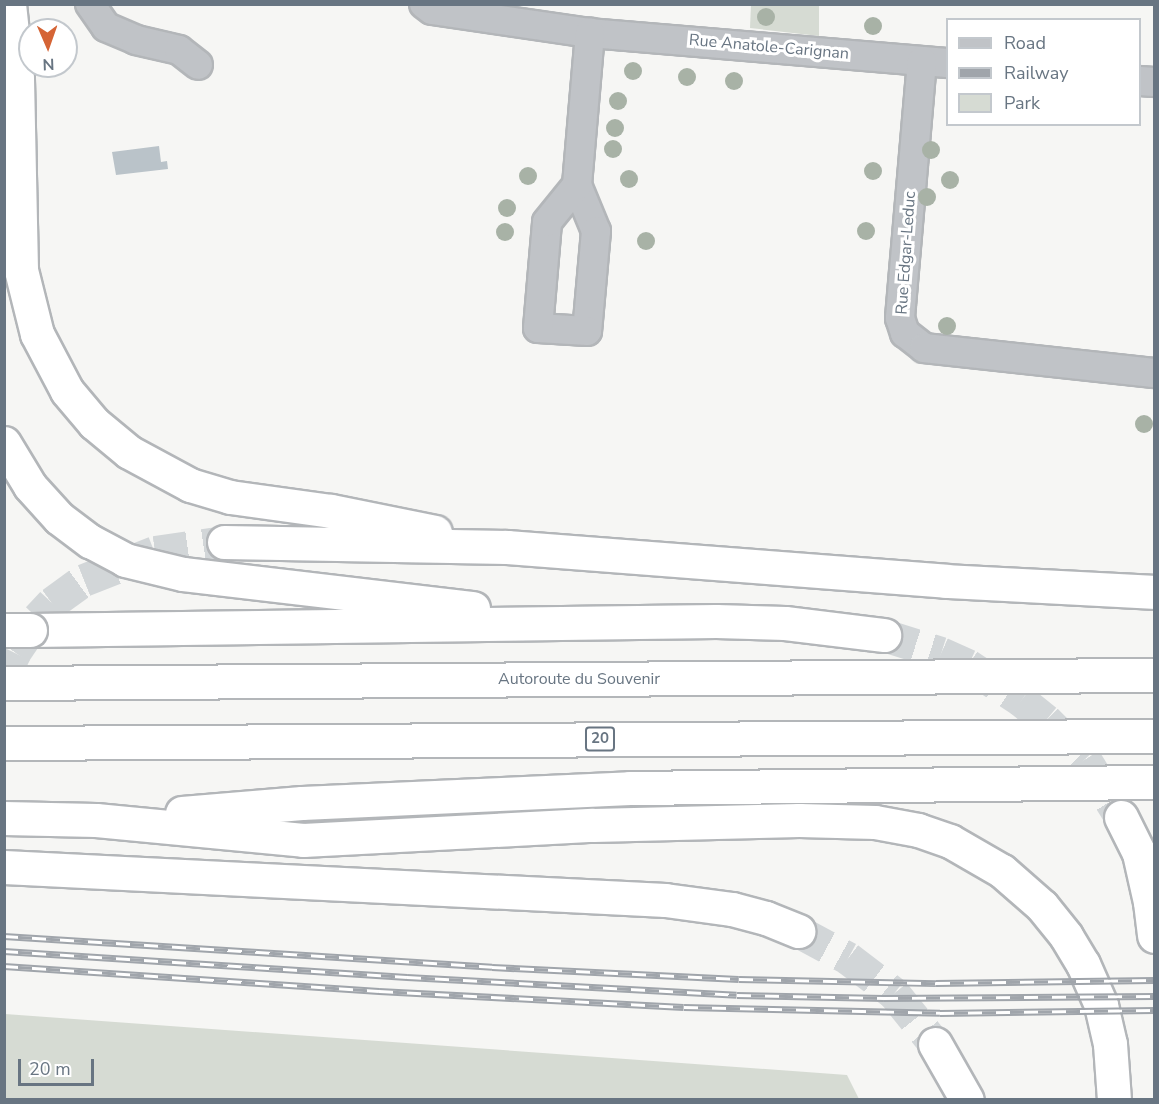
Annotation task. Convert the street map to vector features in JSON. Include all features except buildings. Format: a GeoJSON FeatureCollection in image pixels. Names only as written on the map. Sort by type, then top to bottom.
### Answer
{"type":"FeatureCollection","features":[{"type":"Feature","properties":{"kind":"highway"},"geometry":{"type":"LineString","coordinates":[[9,4],[17,78],[19,251],[25,293],[37,334],[56,373],[94,423],[147,464],[210,492],[331,511],[507,547]]}},
{"type":"Feature","properties":{"kind":"highway"},"geometry":{"type":"LineString","coordinates":[[4,443],[30,486],[59,518],[107,551],[144,566],[183,574],[603,623]]}},
{"type":"Feature","properties":{"kind":"highway"},"geometry":{"type":"LineString","coordinates":[[224,542],[507,547],[946,580],[1155,592]]}},
{"type":"Feature","properties":{"kind":"highway"},"geometry":{"type":"LineString","coordinates":[[17,630],[756,622],[884,635]]}},
{"type":"Feature","properties":{"kind":"highway","name":"Autoroute du Souvenir"},"geometry":{"type":"LineString","coordinates":[[4,683],[1155,675]]}},
{"type":"Feature","properties":{"kind":"highway","name":"20"},"geometry":{"type":"LineString","coordinates":[[4,743],[1155,736]]}},
{"type":"Feature","properties":{"kind":"highway"},"geometry":{"type":"LineString","coordinates":[[96,820],[302,803],[555,791],[1155,782]]}},
{"type":"Feature","properties":{"kind":"highway"},"geometry":{"type":"LineString","coordinates":[[1121,817],[1142,864],[1155,936]]}},
{"type":"Feature","properties":{"kind":"highway"},"geometry":{"type":"LineString","coordinates":[[4,818],[96,820],[303,840],[593,825],[799,820],[875,822],[918,830],[950,841],[1002,871],[1041,906],[1066,936],[1083,964],[1101,1005],[1110,1044],[1114,1100]]}},
{"type":"Feature","properties":{"kind":"highway"},"geometry":{"type":"LineString","coordinates":[[4,867],[665,900],[732,909],[766,918],[798,931]]}},
{"type":"Feature","properties":{"kind":"highway"},"geometry":{"type":"LineString","coordinates":[[936,1044],[967,1100]]}},
{"type":"Feature","properties":{"kind":"street"},"geometry":{"type":"LineString","coordinates":[[90,4],[106,27],[136,40],[179,50],[198,65]]}},
{"type":"Feature","properties":{"kind":"street","name":"Rue Anatole-Carignan"},"geometry":{"type":"LineString","coordinates":[[424,4],[432,10],[590,33],[935,62]]}},
{"type":"Feature","properties":{"kind":"street"},"geometry":{"type":"LineString","coordinates":[[577,185],[590,33]]}},
{"type":"Feature","properties":{"kind":"street","name":"Rue Edgar-Leduc"},"geometry":{"type":"LineString","coordinates":[[935,62],[900,318],[905,333],[924,348],[1155,374]]}},
{"type":"Feature","properties":{"kind":"green space"},"geometry":{"type":"Polygon","coordinates":[[[751,5],[819,5],[819,36],[750,28],[751,5]]]}},
{"type":"Feature","properties":{"kind":"green space"},"geometry":{"type":"Polygon","coordinates":[[[5,1014],[847,1075],[859,1099],[5,1099],[5,1014]]]}},
{"type":"Feature","properties":{"kind":"shaded area"},"geometry":{"type":"Polygon","coordinates":[[[159,146],[161,162],[167,161],[168,169],[116,175],[112,152],[159,146]]]}},
{"type":"Feature","properties":{"kind":"tunnel"},"geometry":{"type":"LineString","coordinates":[[4,675],[15,652],[38,618],[52,603],[84,580],[155,552],[224,542]]}},
{"type":"Feature","properties":{"kind":"tunnel"},"geometry":{"type":"LineString","coordinates":[[884,635],[941,653],[968,665],[1021,700],[1046,720],[1085,759],[1121,817]]}},
{"type":"Feature","properties":{"kind":"tunnel"},"geometry":{"type":"LineString","coordinates":[[798,931],[848,958],[894,993],[935,1044]]}},
{"type":"Feature","properties":{"kind":"railway"},"geometry":{"type":"LineString","coordinates":[[4,936],[492,967],[739,979],[936,983],[1154,980]]}},
{"type":"Feature","properties":{"kind":"railway"},"geometry":{"type":"LineString","coordinates":[[4,951],[407,977],[737,995],[884,998],[1154,996]]}},
{"type":"Feature","properties":{"kind":"railway"},"geometry":{"type":"LineString","coordinates":[[4,966],[379,991],[684,1007],[940,1013],[1154,1010]]}}]}
